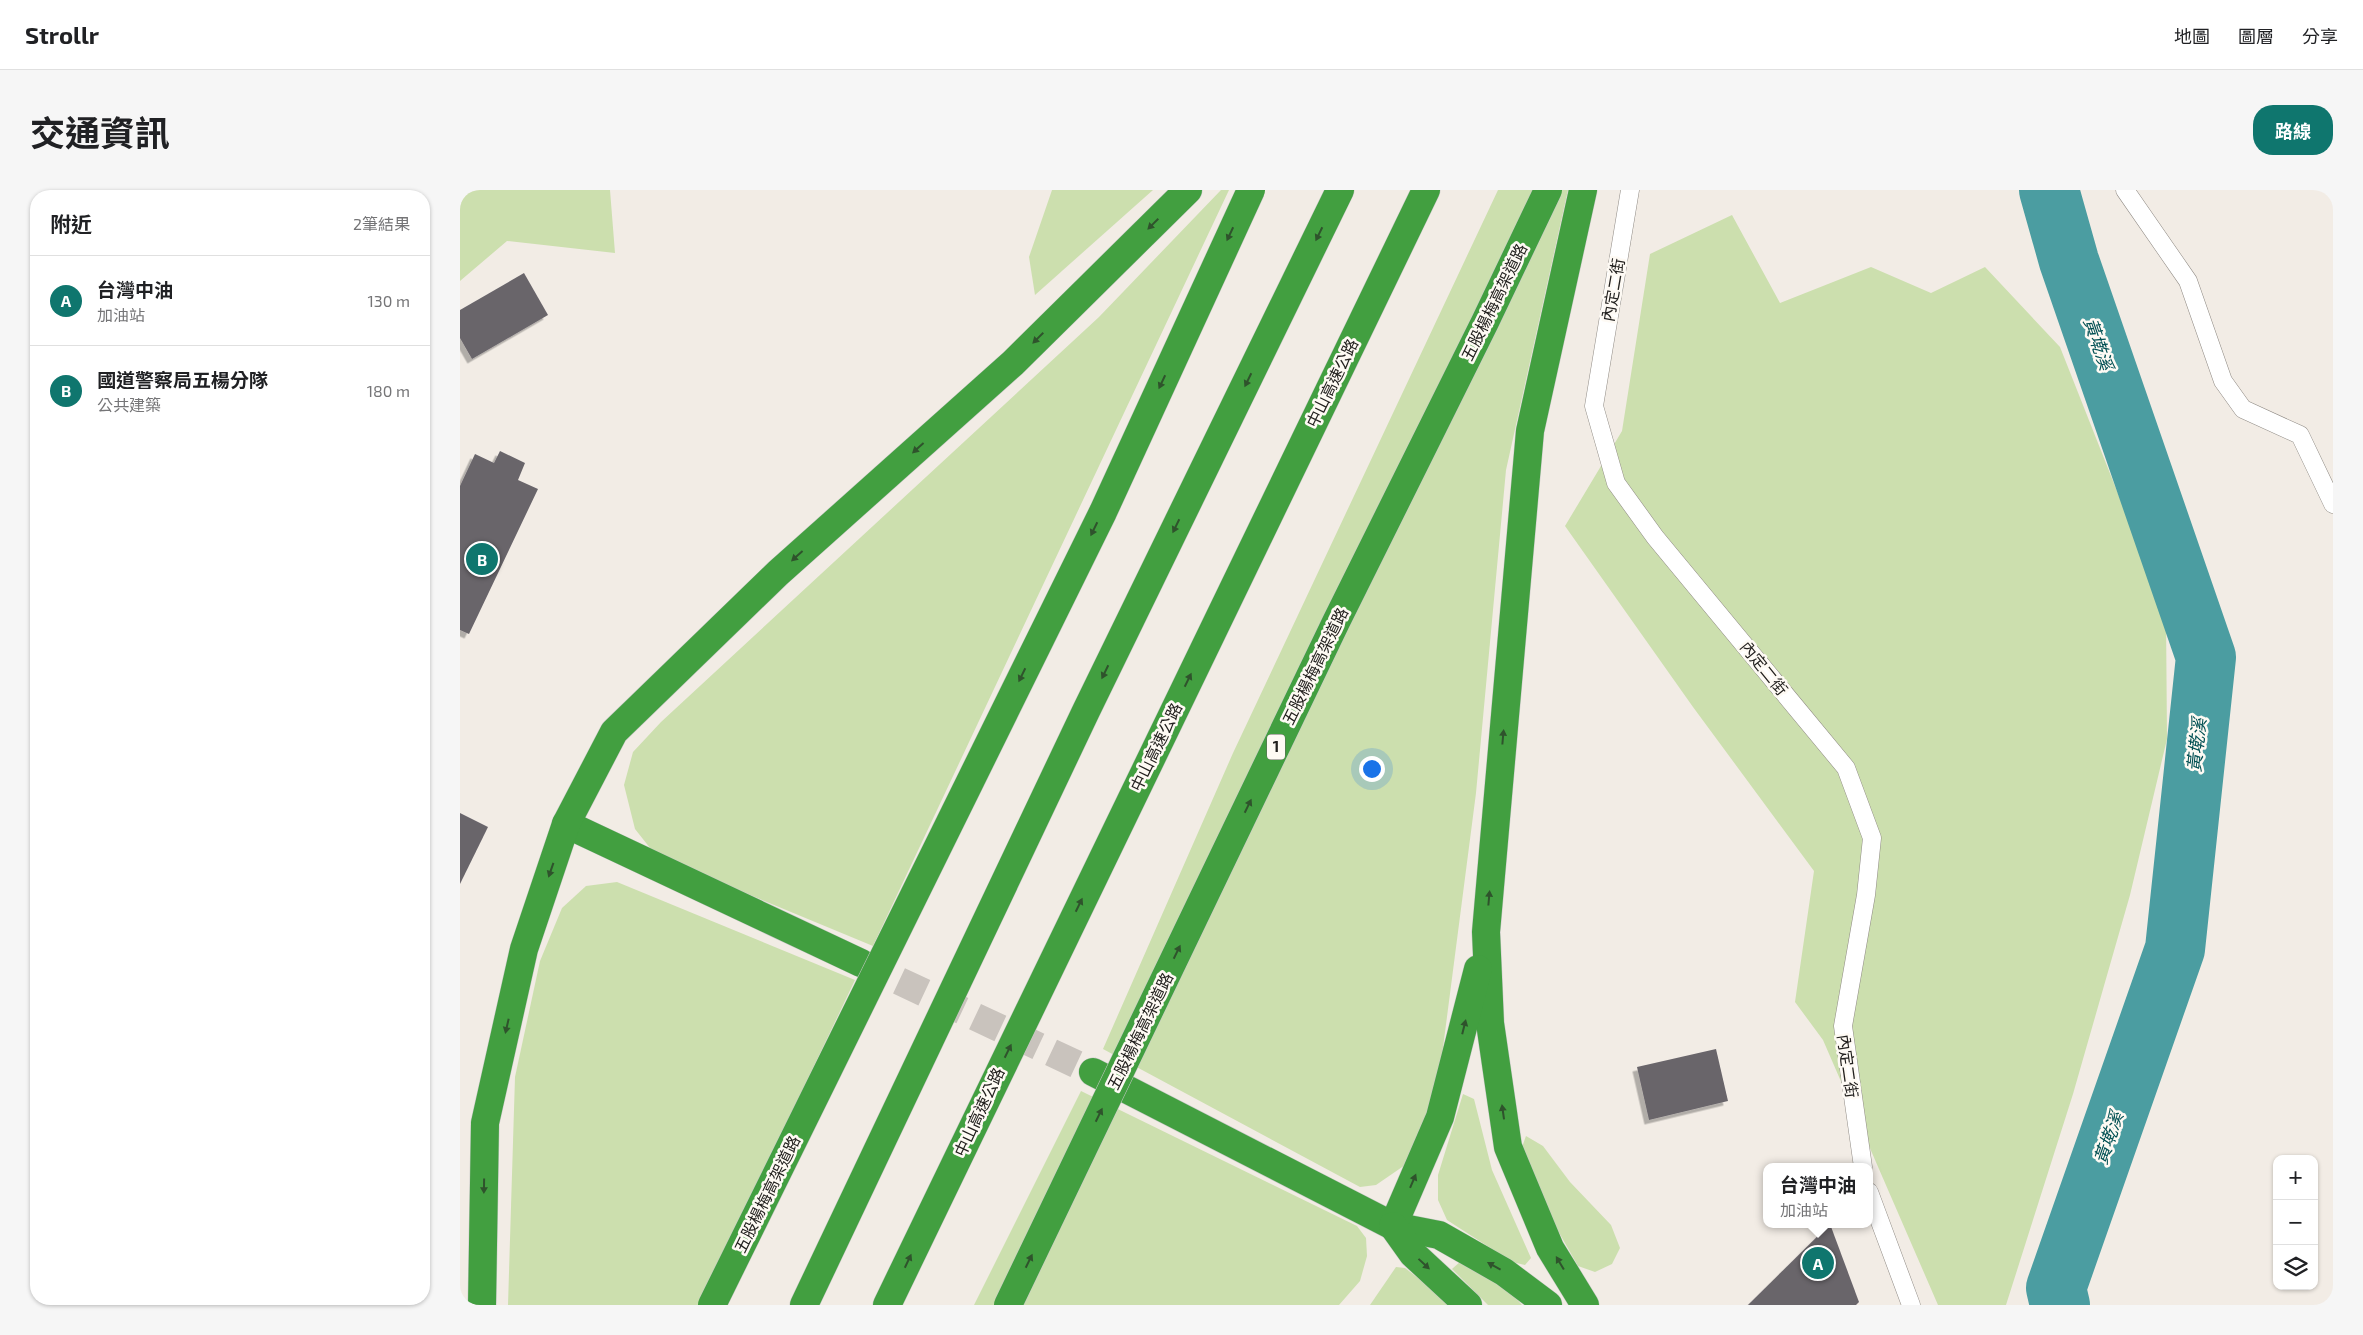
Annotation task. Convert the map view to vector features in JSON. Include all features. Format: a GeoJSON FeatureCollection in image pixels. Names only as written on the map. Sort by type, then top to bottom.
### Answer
{"type":"FeatureCollection","features":[{"type":"Feature","properties":{"kind":"highway"},"geometry":{"type":"LineString","coordinates":[[482,1305],[485,1123],[524,950],[566,824],[614,732],[778,573],[1013,363],[1188,190]]}},
{"type":"Feature","properties":{"kind":"highway","name":"五股楊梅高架道路"},"geometry":{"type":"LineString","coordinates":[[712,1305],[1103,512],[1250,190]]}},
{"type":"Feature","properties":{"kind":"highway"},"geometry":{"type":"LineString","coordinates":[[804,1305],[1086,710],[1340,190]]}},
{"type":"Feature","properties":{"kind":"highway","name":"中山高速公路"},"geometry":{"type":"LineString","coordinates":[[887,1305],[1426,190]]}},
{"type":"Feature","properties":{"kind":"highway","name":"五股楊梅高架道路"},"geometry":{"type":"LineString","coordinates":[[1008,1305],[1332,631],[1548,190]]}},
{"type":"Feature","properties":{"kind":"highway"},"geometry":{"type":"LineString","coordinates":[[1394,1226],[1440,1117],[1466,1023],[1486,932],[1530,431],[1583,190]]}},
{"type":"Feature","properties":{"kind":"highway"},"geometry":{"type":"LineString","coordinates":[[566,824],[860,963]]}},
{"type":"Feature","properties":{"kind":"highway"},"geometry":{"type":"LineString","coordinates":[[1486,932],[1490,1023],[1508,1147],[1550,1248],[1585,1305]]}},
{"type":"Feature","properties":{"kind":"highway"},"geometry":{"type":"LineString","coordinates":[[1093,1072],[1394,1226],[1439,1236],[1504,1272],[1548,1305]]}},
{"type":"Feature","properties":{"kind":"highway"},"geometry":{"type":"LineString","coordinates":[[1394,1226],[1413,1254],[1468,1305]]}},
{"type":"Feature","properties":{"kind":"lane","name":"內定二街"},"geometry":{"type":"LineString","coordinates":[[1630,190],[1594,406],[1616,483],[1655,537],[1846,768],[1872,838],[1866,895],[1843,1026],[1861,1163]]}},
{"type":"Feature","properties":{"kind":"lane"},"geometry":{"type":"LineString","coordinates":[[2125,190],[2188,281],[2223,381],[2243,409],[2300,435],[2333,504]]}},
{"type":"Feature","properties":{"kind":"lane"},"geometry":{"type":"LineString","coordinates":[[1873,1203],[1911,1305]]}},
{"type":"Feature","properties":{"kind":"green space"},"geometry":{"type":"Polygon","coordinates":[[[460,190],[610,190],[615,253],[507,241],[460,281],[460,190]]]}},
{"type":"Feature","properties":{"kind":"green space"},"geometry":{"type":"Polygon","coordinates":[[[1052,190],[1153,190],[1035,295],[1029,257],[1052,190]]]}},
{"type":"Feature","properties":{"kind":"green space"},"geometry":{"type":"Polygon","coordinates":[[[1221,190],[1229,190],[873,946],[685,868],[654,853],[635,829],[624,785],[633,752],[661,722],[1099,317],[1221,190]]]}},
{"type":"Feature","properties":{"kind":"green space"},"geometry":{"type":"Polygon","coordinates":[[[1498,190],[1568,190],[1506,470],[1476,793],[1441,1063],[1424,1131],[1408,1163],[1376,1185],[1360,1187],[1103,1049],[1233,753],[1498,190]]]}},
{"type":"Feature","properties":{"kind":"green space"},"geometry":{"type":"Polygon","coordinates":[[[1732,215],[1780,303],[1871,267],[1931,293],[1985,267],[2060,347],[2166,615],[2167,739],[2130,895],[2073,1094],[2006,1305],[1938,1305],[1823,1040],[1795,1002],[1814,871],[1693,707],[1565,526],[1622,431],[1650,254],[1732,215]]]}},
{"type":"Feature","properties":{"kind":"green space"},"geometry":{"type":"Polygon","coordinates":[[[617,882],[855,980],[700,1305],[508,1305],[515,1077],[540,961],[562,908],[586,886],[617,882]]]}},
{"type":"Feature","properties":{"kind":"green space"},"geometry":{"type":"Polygon","coordinates":[[[1081,1091],[1357,1226],[1366,1238],[1367,1256],[1360,1281],[1339,1305],[974,1305],[1081,1091]]]}},
{"type":"Feature","properties":{"kind":"green space"},"geometry":{"type":"Polygon","coordinates":[[[1463,1094],[1474,1099],[1492,1170],[1531,1258],[1525,1265],[1512,1262],[1447,1220],[1438,1200],[1438,1175],[1463,1094]]]}},
{"type":"Feature","properties":{"kind":"green space"},"geometry":{"type":"Polygon","coordinates":[[[1526,1136],[1543,1146],[1570,1182],[1611,1225],[1620,1248],[1612,1264],[1595,1272],[1578,1266],[1557,1229],[1522,1147],[1526,1136]]]}},
{"type":"Feature","properties":{"kind":"green space"},"geometry":{"type":"Polygon","coordinates":[[[1461,1261],[1512,1294],[1522,1305],[1488,1305],[1452,1269],[1461,1261]]]}},
{"type":"Feature","properties":{"kind":"green space"},"geometry":{"type":"Polygon","coordinates":[[[1396,1267],[1405,1268],[1453,1305],[1370,1305],[1396,1267]]]}},
{"type":"Feature","properties":{"kind":"building"},"geometry":{"type":"Polygon","coordinates":[[[524,273],[548,315],[472,359],[460,338],[460,310],[524,273]]]}},
{"type":"Feature","properties":{"kind":"building"},"geometry":{"type":"Polygon","coordinates":[[[500,451],[525,463],[518,480],[538,489],[469,634],[460,630],[460,486],[475,454],[494,463],[500,451]]]}},
{"type":"Feature","properties":{"kind":"building"},"geometry":{"type":"Polygon","coordinates":[[[460,813],[488,827],[460,884],[460,813]]]}},
{"type":"Feature","properties":{"kind":"building"},"geometry":{"type":"Polygon","coordinates":[[[1716,1049],[1728,1101],[1649,1120],[1637,1067],[1716,1049]]]}},
{"type":"Feature","properties":{"kind":"building"},"geometry":{"type":"Polygon","coordinates":[[[1826,1228],[1831,1228],[1859,1302],[1856,1305],[1748,1305],[1826,1228]]]}},
{"type":"Feature","properties":{"kind":"waterway","name":"黃墘溪"},"geometry":{"type":"LineString","coordinates":[[2049,190],[2069,261],[2206,657],[2175,949],[2056,1288],[2060,1305]]}},
{"type":"Feature","properties":{"kind":"tunnel"},"geometry":{"type":"LineString","coordinates":[[861,963],[1093,1072]]}},
{"type":"Feature","properties":{"kind":"place","name":"國道警察局五楊分隊"},"geometry":{"type":"Point","coordinates":[482,559]}},
{"type":"Feature","properties":{"kind":"place","name":"台灣中油"},"geometry":{"type":"Point","coordinates":[1818,1263]}}]}
